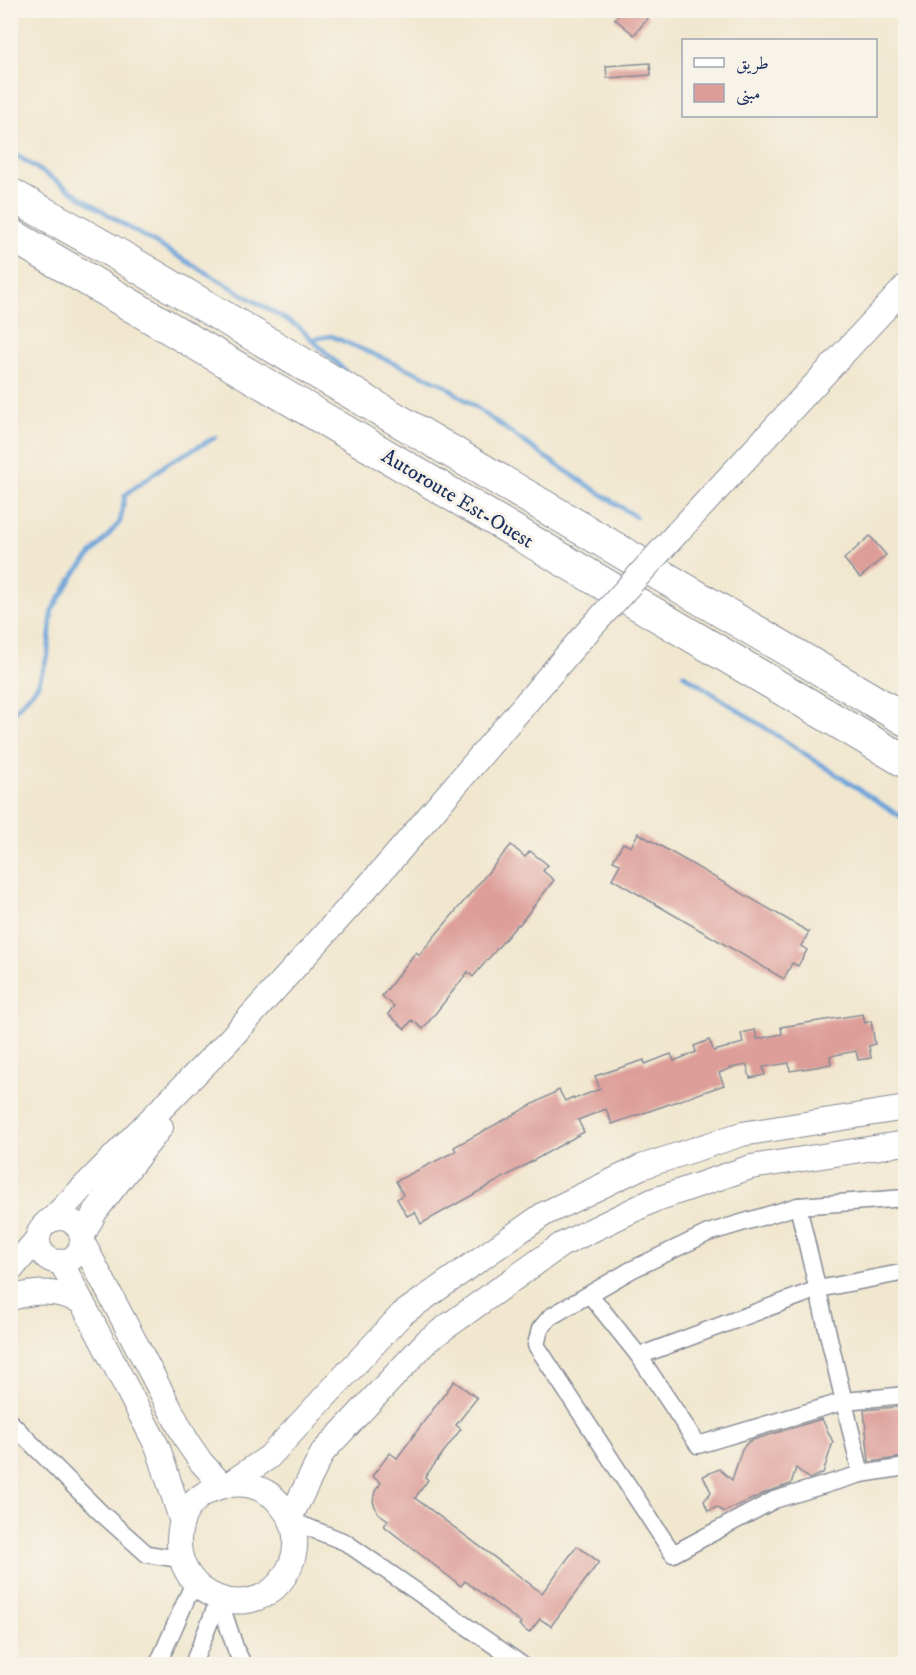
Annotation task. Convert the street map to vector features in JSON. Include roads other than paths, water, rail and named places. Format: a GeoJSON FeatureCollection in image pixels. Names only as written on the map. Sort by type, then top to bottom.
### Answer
{"type":"FeatureCollection","features":[{"type":"Feature","properties":{"kind":"highway","name":"Autoroute Est-Ouest"},"geometry":{"type":"LineString","coordinates":[[10,194],[125,259],[906,720]]}},
{"type":"Feature","properties":{"kind":"highway","name":"Autoroute Est-Ouest"},"geometry":{"type":"LineString","coordinates":[[10,234],[906,762]]}},
{"type":"Feature","properties":{"kind":"main road"},"geometry":{"type":"LineString","coordinates":[[10,1271],[44,1229],[229,1040],[387,864],[579,641],[906,286]]}},
{"type":"Feature","properties":{"kind":"main road"},"geometry":{"type":"LineString","coordinates":[[13,1298],[59,1262],[76,1256],[89,1220],[229,1040]]}},
{"type":"Feature","properties":{"kind":"main road"},"geometry":{"type":"LineString","coordinates":[[44,1229],[71,1221],[188,1443],[201,1462],[226,1485],[247,1485],[265,1491],[280,1502],[291,1520],[296,1540],[294,1559],[286,1576],[273,1590],[256,1599],[238,1602],[219,1599],[202,1590],[194,1582],[180,1559],[178,1541],[182,1522],[198,1499],[226,1485],[269,1457],[402,1314],[544,1214],[641,1167],[742,1134],[906,1108]]}},
{"type":"Feature","properties":{"kind":"main road"},"geometry":{"type":"LineString","coordinates":[[291,1520],[323,1452],[428,1340],[561,1245],[654,1200],[751,1167],[906,1143]]}},
{"type":"Feature","properties":{"kind":"main road"},"geometry":{"type":"LineString","coordinates":[[97,1272],[98,1239],[111,1192]]}},
{"type":"Feature","properties":{"kind":"main road"},"geometry":{"type":"LineString","coordinates":[[44,1229],[40,1251],[50,1260],[59,1262],[82,1302],[158,1448],[182,1522]]}},
{"type":"Feature","properties":{"kind":"main road"},"geometry":{"type":"LineString","coordinates":[[13,1298],[28,1293],[56,1293],[82,1302]]}},
{"type":"Feature","properties":{"kind":"street"},"geometry":{"type":"LineString","coordinates":[[906,1198],[798,1206],[708,1233],[631,1270],[550,1317],[540,1329],[536,1346],[673,1554],[774,1500],[861,1474],[906,1467]]}},
{"type":"Feature","properties":{"kind":"street"},"geometry":{"type":"LineString","coordinates":[[798,1206],[861,1474]]}},
{"type":"Feature","properties":{"kind":"street"},"geometry":{"type":"LineString","coordinates":[[639,1356],[818,1289],[906,1272]]}},
{"type":"Feature","properties":{"kind":"street"},"geometry":{"type":"LineString","coordinates":[[590,1295],[639,1356],[698,1445],[845,1401],[906,1395]]}},
{"type":"Feature","properties":{"kind":"street"},"geometry":{"type":"LineString","coordinates":[[10,1422],[100,1512],[147,1554],[180,1559]]}},
{"type":"Feature","properties":{"kind":"street"},"geometry":{"type":"LineString","coordinates":[[291,1520],[345,1542],[521,1665]]}},
{"type":"Feature","properties":{"kind":"street"},"geometry":{"type":"LineString","coordinates":[[158,1665],[194,1582]]}},
{"type":"Feature","properties":{"kind":"street"},"geometry":{"type":"LineString","coordinates":[[193,1665],[219,1599]]}},
{"type":"Feature","properties":{"kind":"street"},"geometry":{"type":"LineString","coordinates":[[219,1599],[243,1665]]}},
{"type":"Feature","properties":{"kind":"waterway"},"geometry":{"type":"LineString","coordinates":[[10,23],[18,10]]}},
{"type":"Feature","properties":{"kind":"waterway"},"geometry":{"type":"LineString","coordinates":[[10,151],[126,226],[299,327],[346,372]]}},
{"type":"Feature","properties":{"kind":"waterway"},"geometry":{"type":"LineString","coordinates":[[313,339],[331,336],[443,384],[545,457],[636,517]]}},
{"type":"Feature","properties":{"kind":"waterway"},"geometry":{"type":"LineString","coordinates":[[10,716],[38,685],[48,654],[52,610],[76,572],[120,522],[125,495],[168,463],[216,437]]}},
{"type":"Feature","properties":{"kind":"waterway"},"geometry":{"type":"LineString","coordinates":[[683,674],[906,820]]}}]}
